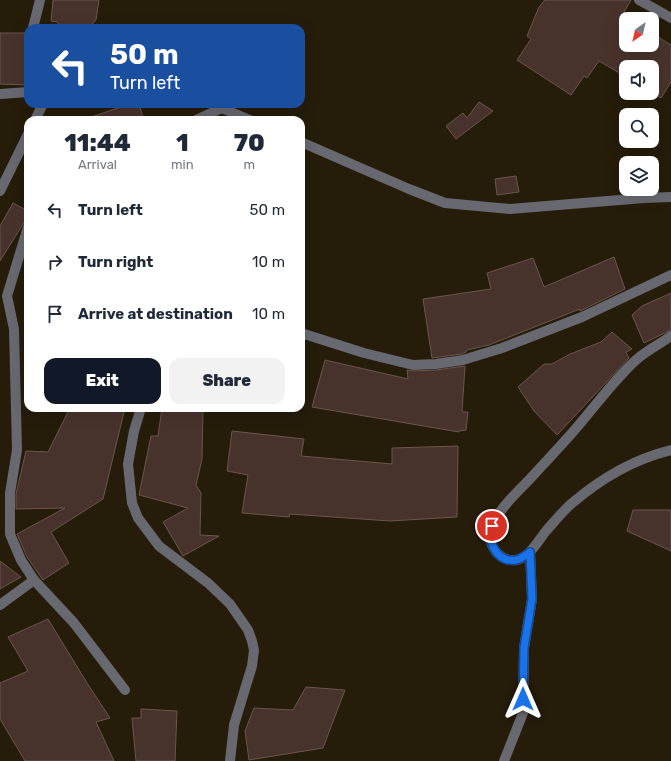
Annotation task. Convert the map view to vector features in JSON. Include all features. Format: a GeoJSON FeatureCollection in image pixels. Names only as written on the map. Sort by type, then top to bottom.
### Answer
{"type":"FeatureCollection","features":[{"type":"Feature","properties":{"kind":"street"},"geometry":{"type":"LineString","coordinates":[[34,24],[40,0]]}},
{"type":"Feature","properties":{"kind":"street"},"geometry":{"type":"LineString","coordinates":[[639,0],[671,18]]}},
{"type":"Feature","properties":{"kind":"street"},"geometry":{"type":"LineString","coordinates":[[0,94],[24,92]]}},
{"type":"Feature","properties":{"kind":"street"},"geometry":{"type":"LineString","coordinates":[[205,116],[222,108],[241,116]]}},
{"type":"Feature","properties":{"kind":"street"},"geometry":{"type":"LineString","coordinates":[[0,191],[24,142]]}},
{"type":"Feature","properties":{"kind":"street"},"geometry":{"type":"LineString","coordinates":[[305,144],[409,190],[445,203],[510,209],[671,197]]}},
{"type":"Feature","properties":{"kind":"street"},"geometry":{"type":"LineString","coordinates":[[24,240],[7,296],[14,329],[17,450],[10,493],[10,534],[21,560],[34,580],[74,623],[125,690]]}},
{"type":"Feature","properties":{"kind":"street"},"geometry":{"type":"LineString","coordinates":[[305,334],[364,354],[413,365],[436,364],[463,360],[502,348],[582,317],[671,275]]}},
{"type":"Feature","properties":{"kind":"street"},"geometry":{"type":"LineString","coordinates":[[671,336],[637,360],[614,383],[578,427],[506,505],[492,526],[490,539],[493,547],[500,556],[508,560],[518,560],[530,552],[547,530],[570,505],[597,484],[652,454],[671,450]]}},
{"type":"Feature","properties":{"kind":"street"},"geometry":{"type":"LineString","coordinates":[[140,412],[134,431],[128,464],[132,503],[138,518],[159,546],[208,583],[230,604],[248,630],[252,641],[254,650],[252,666],[234,725],[230,761]]}},
{"type":"Feature","properties":{"kind":"street"},"geometry":{"type":"LineString","coordinates":[[504,761],[523,713],[524,648],[532,599],[530,552]]}},
{"type":"Feature","properties":{"kind":"street"},"geometry":{"type":"LineString","coordinates":[[0,605],[34,580]]}},
{"type":"Feature","properties":{"kind":"building"},"geometry":{"type":"Polygon","coordinates":[[[53,0],[99,0],[96,20],[93,24],[58,24],[58,22],[51,21],[53,0]]]}},
{"type":"Feature","properties":{"kind":"building"},"geometry":{"type":"Polygon","coordinates":[[[545,0],[631,0],[624,12],[619,12],[619,52],[659,52],[659,37],[671,45],[671,82],[661,98],[659,97],[659,60],[619,60],[619,73],[599,61],[587,78],[584,76],[571,95],[517,60],[531,39],[527,36],[539,7],[545,0]]]}},
{"type":"Feature","properties":{"kind":"building"},"geometry":{"type":"Polygon","coordinates":[[[0,33],[24,33],[24,85],[0,84],[0,33]]]}},
{"type":"Feature","properties":{"kind":"building"},"geometry":{"type":"Polygon","coordinates":[[[479,102],[493,111],[456,139],[446,126],[463,113],[467,118],[479,102]]]}},
{"type":"Feature","properties":{"kind":"building"},"geometry":{"type":"Polygon","coordinates":[[[118,108],[140,108],[143,116],[94,116],[118,108]]]}},
{"type":"Feature","properties":{"kind":"building"},"geometry":{"type":"Polygon","coordinates":[[[516,176],[519,192],[497,195],[495,179],[516,176]]]}},
{"type":"Feature","properties":{"kind":"building"},"geometry":{"type":"Polygon","coordinates":[[[13,203],[24,209],[24,222],[0,261],[0,226],[13,203]]]}},
{"type":"Feature","properties":{"kind":"building"},"geometry":{"type":"Polygon","coordinates":[[[614,257],[625,289],[580,311],[580,309],[489,345],[467,350],[462,354],[432,358],[423,299],[491,289],[487,273],[533,258],[544,287],[614,257]]]}},
{"type":"Feature","properties":{"kind":"building"},"geometry":{"type":"Polygon","coordinates":[[[671,293],[671,330],[644,343],[632,315],[642,306],[671,293]]]}},
{"type":"Feature","properties":{"kind":"building"},"geometry":{"type":"Polygon","coordinates":[[[612,332],[632,349],[626,352],[629,358],[557,435],[534,411],[518,387],[544,364],[552,364],[570,354],[601,342],[612,332]]]}},
{"type":"Feature","properties":{"kind":"building"},"geometry":{"type":"Polygon","coordinates":[[[325,360],[408,379],[407,370],[436,370],[465,366],[462,412],[468,412],[466,430],[459,432],[312,407],[325,360]]]}},
{"type":"Feature","properties":{"kind":"building"},"geometry":{"type":"Polygon","coordinates":[[[68,412],[124,412],[103,499],[51,532],[69,563],[43,580],[27,557],[17,534],[65,508],[16,509],[16,494],[26,451],[48,452],[68,412]]]}},
{"type":"Feature","properties":{"kind":"building"},"geometry":{"type":"Polygon","coordinates":[[[161,412],[203,412],[202,459],[196,485],[201,493],[200,535],[219,536],[183,556],[163,522],[188,508],[139,495],[151,436],[158,436],[161,412]]]}},
{"type":"Feature","properties":{"kind":"building"},"geometry":{"type":"Polygon","coordinates":[[[232,431],[304,439],[301,456],[392,464],[392,448],[458,446],[457,517],[390,521],[290,514],[289,517],[242,513],[248,475],[227,471],[232,431]]]}},
{"type":"Feature","properties":{"kind":"building"},"geometry":{"type":"Polygon","coordinates":[[[633,510],[671,510],[671,551],[627,531],[633,510]]]}},
{"type":"Feature","properties":{"kind":"building"},"geometry":{"type":"Polygon","coordinates":[[[0,561],[21,577],[0,589],[0,561]]]}},
{"type":"Feature","properties":{"kind":"building"},"geometry":{"type":"Polygon","coordinates":[[[48,619],[110,718],[96,722],[114,761],[25,761],[0,719],[0,683],[28,671],[8,637],[48,619]]]}},
{"type":"Feature","properties":{"kind":"building"},"geometry":{"type":"Polygon","coordinates":[[[306,687],[345,690],[323,748],[249,760],[245,731],[254,708],[293,710],[306,687]]]}},
{"type":"Feature","properties":{"kind":"building"},"geometry":{"type":"Polygon","coordinates":[[[141,709],[177,711],[175,761],[136,761],[132,718],[141,718],[141,709]]]}},
{"type":"Feature","properties":{"kind":"route"},"geometry":{"type":"LineString","coordinates":[[492,526],[490,531],[490,539],[495,550],[500,556],[508,560],[518,560],[530,552],[532,599],[524,648],[523,699]]}}]}
